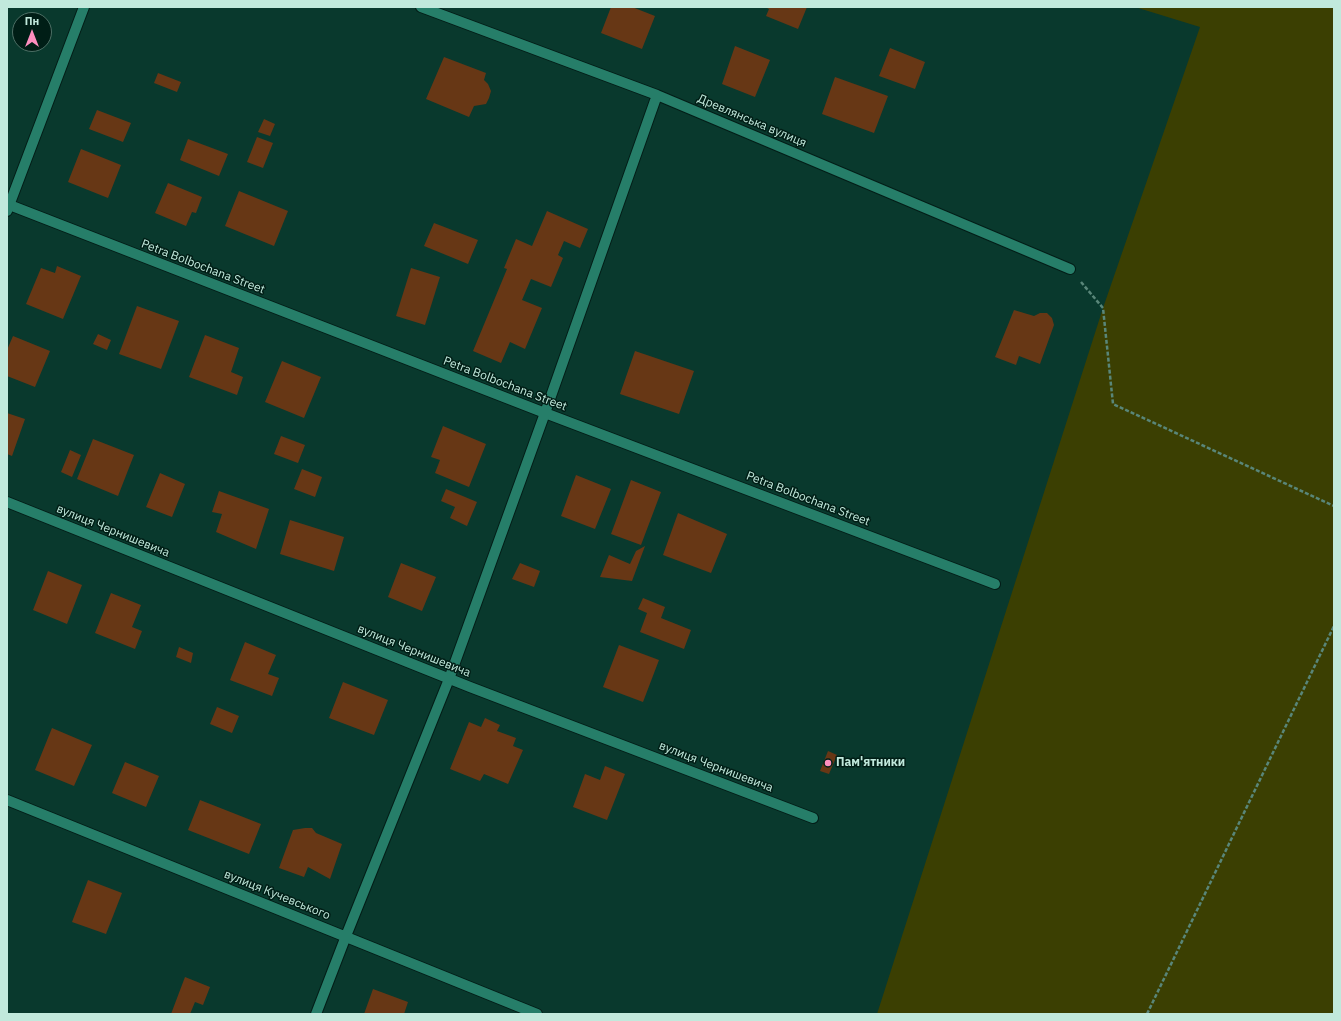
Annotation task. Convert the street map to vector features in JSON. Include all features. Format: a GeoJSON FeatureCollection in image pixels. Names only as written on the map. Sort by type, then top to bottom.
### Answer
{"type":"FeatureCollection","features":[{"type":"Feature","properties":{"kind":"street"},"geometry":{"type":"LineString","coordinates":[[8,207],[84,7]]}},
{"type":"Feature","properties":{"kind":"street","name":"Древлянська вулиця"},"geometry":{"type":"LineString","coordinates":[[421,7],[657,95],[1070,268]]}},
{"type":"Feature","properties":{"kind":"street"},"geometry":{"type":"LineString","coordinates":[[316,1014],[449,679],[657,95]]}},
{"type":"Feature","properties":{"kind":"street","name":"Petra Bolbochana Street"},"geometry":{"type":"LineString","coordinates":[[8,207],[995,584]]}},
{"type":"Feature","properties":{"kind":"street","name":"вулиця Чернишевича"},"geometry":{"type":"LineString","coordinates":[[7,502],[449,679],[813,818]]}},
{"type":"Feature","properties":{"kind":"street","name":"вулиця Кучевського"},"geometry":{"type":"LineString","coordinates":[[7,800],[537,1014]]}},
{"type":"Feature","properties":{"kind":"path"},"geometry":{"type":"LineString","coordinates":[[1070,268],[1103,308],[1113,404],[1334,506]]}},
{"type":"Feature","properties":{"kind":"path"},"geometry":{"type":"LineString","coordinates":[[1147,1014],[1334,626]]}},
{"type":"Feature","properties":{"kind":"shaded area"},"geometry":{"type":"Polygon","coordinates":[[[1135,7],[1334,7],[1334,1014],[877,1014],[1103,308],[1200,27],[1135,7]]]}},
{"type":"Feature","properties":{"kind":"building"},"geometry":{"type":"Polygon","coordinates":[[[611,7],[632,7],[655,16],[642,49],[601,33],[611,7]]]}},
{"type":"Feature","properties":{"kind":"building"},"geometry":{"type":"Polygon","coordinates":[[[765,7],[807,7],[798,29],[766,16],[769,9],[765,7]]]}},
{"type":"Feature","properties":{"kind":"building"},"geometry":{"type":"Polygon","coordinates":[[[735,46],[770,60],[755,97],[722,84],[735,46]]]}},
{"type":"Feature","properties":{"kind":"building"},"geometry":{"type":"Polygon","coordinates":[[[890,48],[925,62],[915,89],[879,76],[890,48]]]}},
{"type":"Feature","properties":{"kind":"building"},"geometry":{"type":"Polygon","coordinates":[[[444,57],[486,73],[484,80],[488,84],[491,91],[489,98],[486,104],[474,106],[469,117],[426,99],[444,57]]]}},
{"type":"Feature","properties":{"kind":"building"},"geometry":{"type":"Polygon","coordinates":[[[158,73],[181,82],[177,92],[154,83],[158,73]]]}},
{"type":"Feature","properties":{"kind":"building"},"geometry":{"type":"Polygon","coordinates":[[[835,77],[888,96],[874,133],[822,114],[835,77]]]}},
{"type":"Feature","properties":{"kind":"building"},"geometry":{"type":"Polygon","coordinates":[[[97,110],[131,123],[123,142],[89,129],[97,110]]]}},
{"type":"Feature","properties":{"kind":"building"},"geometry":{"type":"Polygon","coordinates":[[[264,119],[275,124],[270,136],[258,132],[264,119]]]}},
{"type":"Feature","properties":{"kind":"building"},"geometry":{"type":"Polygon","coordinates":[[[257,137],[273,143],[263,168],[247,162],[257,137]]]}},
{"type":"Feature","properties":{"kind":"building"},"geometry":{"type":"Polygon","coordinates":[[[188,139],[228,154],[219,176],[180,160],[188,139]]]}},
{"type":"Feature","properties":{"kind":"building"},"geometry":{"type":"Polygon","coordinates":[[[81,149],[121,165],[108,198],[68,182],[81,149]]]}},
{"type":"Feature","properties":{"kind":"building"},"geometry":{"type":"Polygon","coordinates":[[[168,183],[202,197],[196,213],[192,212],[186,226],[155,213],[168,183]]]}},
{"type":"Feature","properties":{"kind":"building"},"geometry":{"type":"Polygon","coordinates":[[[239,191],[288,211],[274,246],[225,226],[239,191]]]}},
{"type":"Feature","properties":{"kind":"building"},"geometry":{"type":"Polygon","coordinates":[[[547,211],[588,229],[580,248],[564,241],[558,255],[563,258],[551,287],[531,279],[522,300],[542,308],[525,349],[510,342],[501,363],[473,351],[507,269],[504,268],[516,239],[532,246],[547,211]]]}},
{"type":"Feature","properties":{"kind":"building"},"geometry":{"type":"Polygon","coordinates":[[[434,223],[478,240],[468,264],[424,246],[434,223]]]}},
{"type":"Feature","properties":{"kind":"building"},"geometry":{"type":"Polygon","coordinates":[[[57,266],[81,276],[63,319],[26,304],[41,268],[55,273],[57,266]]]}},
{"type":"Feature","properties":{"kind":"building"},"geometry":{"type":"Polygon","coordinates":[[[411,268],[440,277],[425,325],[396,316],[411,268]]]}},
{"type":"Feature","properties":{"kind":"building"},"geometry":{"type":"Polygon","coordinates":[[[137,306],[179,321],[161,369],[119,354],[137,306]]]}},
{"type":"Feature","properties":{"kind":"building"},"geometry":{"type":"Polygon","coordinates":[[[1014,310],[1034,316],[1040,313],[1047,313],[1052,318],[1054,325],[1040,364],[1019,356],[1016,365],[995,357],[1014,310]]]}},
{"type":"Feature","properties":{"kind":"building"},"geometry":{"type":"Polygon","coordinates":[[[98,334],[111,340],[107,350],[93,344],[98,334]]]}},
{"type":"Feature","properties":{"kind":"building"},"geometry":{"type":"Polygon","coordinates":[[[205,335],[239,348],[231,372],[243,377],[237,395],[189,377],[205,335]]]}},
{"type":"Feature","properties":{"kind":"building"},"geometry":{"type":"Polygon","coordinates":[[[13,336],[50,351],[35,387],[7,376],[7,350],[13,336]]]}},
{"type":"Feature","properties":{"kind":"building"},"geometry":{"type":"Polygon","coordinates":[[[635,351],[694,371],[679,414],[620,394],[635,351]]]}},
{"type":"Feature","properties":{"kind":"building"},"geometry":{"type":"Polygon","coordinates":[[[282,361],[321,377],[304,418],[265,402],[282,361]]]}},
{"type":"Feature","properties":{"kind":"building"},"geometry":{"type":"Polygon","coordinates":[[[7,413],[25,419],[12,456],[7,454],[7,413]]]}},
{"type":"Feature","properties":{"kind":"building"},"geometry":{"type":"Polygon","coordinates":[[[443,426],[486,444],[469,487],[435,473],[440,460],[431,457],[443,426]]]}},
{"type":"Feature","properties":{"kind":"building"},"geometry":{"type":"Polygon","coordinates":[[[281,436],[305,445],[298,463],[274,454],[281,436]]]}},
{"type":"Feature","properties":{"kind":"building"},"geometry":{"type":"Polygon","coordinates":[[[93,439],[134,455],[118,496],[77,479],[93,439]]]}},
{"type":"Feature","properties":{"kind":"building"},"geometry":{"type":"Polygon","coordinates":[[[70,450],[81,455],[72,477],[61,472],[70,450]]]}},
{"type":"Feature","properties":{"kind":"building"},"geometry":{"type":"Polygon","coordinates":[[[302,469],[322,477],[315,497],[294,489],[302,469]]]}},
{"type":"Feature","properties":{"kind":"building"},"geometry":{"type":"Polygon","coordinates":[[[160,473],[185,484],[172,517],[146,507],[160,473]]]}},
{"type":"Feature","properties":{"kind":"building"},"geometry":{"type":"Polygon","coordinates":[[[576,475],[611,489],[595,529],[561,516],[576,475]]]}},
{"type":"Feature","properties":{"kind":"building"},"geometry":{"type":"Polygon","coordinates":[[[631,480],[661,492],[641,545],[611,534],[631,480]]]}},
{"type":"Feature","properties":{"kind":"building"},"geometry":{"type":"Polygon","coordinates":[[[446,489],[477,502],[467,526],[450,518],[455,507],[441,501],[446,489]]]}},
{"type":"Feature","properties":{"kind":"building"},"geometry":{"type":"Polygon","coordinates":[[[219,491],[269,509],[256,549],[216,532],[222,514],[212,512],[219,491]]]}},
{"type":"Feature","properties":{"kind":"building"},"geometry":{"type":"Polygon","coordinates":[[[678,513],[727,534],[711,573],[663,555],[678,513]]]}},
{"type":"Feature","properties":{"kind":"building"},"geometry":{"type":"Polygon","coordinates":[[[290,520],[344,537],[334,571],[280,554],[290,520]]]}},
{"type":"Feature","properties":{"kind":"building"},"geometry":{"type":"Polygon","coordinates":[[[645,546],[632,581],[600,577],[609,555],[630,564],[636,551],[645,546]]]}},
{"type":"Feature","properties":{"kind":"building"},"geometry":{"type":"Polygon","coordinates":[[[401,563],[436,577],[422,611],[388,597],[401,563]]]}},
{"type":"Feature","properties":{"kind":"building"},"geometry":{"type":"Polygon","coordinates":[[[520,563],[540,571],[534,587],[512,579],[520,563]]]}},
{"type":"Feature","properties":{"kind":"building"},"geometry":{"type":"Polygon","coordinates":[[[48,571],[82,585],[67,624],[33,610],[48,571]]]}},
{"type":"Feature","properties":{"kind":"building"},"geometry":{"type":"Polygon","coordinates":[[[111,593],[141,605],[132,627],[142,631],[135,649],[95,633],[111,593]]]}},
{"type":"Feature","properties":{"kind":"building"},"geometry":{"type":"Polygon","coordinates":[[[643,598],[665,607],[661,618],[691,630],[684,649],[640,632],[647,613],[638,609],[643,598]]]}},
{"type":"Feature","properties":{"kind":"building"},"geometry":{"type":"Polygon","coordinates":[[[245,642],[276,655],[268,674],[279,678],[272,696],[230,680],[245,642]]]}},
{"type":"Feature","properties":{"kind":"building"},"geometry":{"type":"Polygon","coordinates":[[[619,645],[659,660],[643,702],[603,687],[619,645]]]}},
{"type":"Feature","properties":{"kind":"building"},"geometry":{"type":"Polygon","coordinates":[[[179,647],[193,653],[191,663],[176,657],[179,647]]]}},
{"type":"Feature","properties":{"kind":"building"},"geometry":{"type":"Polygon","coordinates":[[[343,682],[388,700],[374,735],[329,718],[343,682]]]}},
{"type":"Feature","properties":{"kind":"building"},"geometry":{"type":"Polygon","coordinates":[[[217,707],[239,716],[232,733],[210,724],[217,707]]]}},
{"type":"Feature","properties":{"kind":"building"},"geometry":{"type":"Polygon","coordinates":[[[485,718],[500,725],[497,731],[516,738],[513,746],[523,750],[508,784],[484,774],[480,781],[450,769],[469,722],[481,727],[485,718]]]}},
{"type":"Feature","properties":{"kind":"building"},"geometry":{"type":"Polygon","coordinates":[[[52,728],[92,745],[74,786],[35,770],[52,728]]]}},
{"type":"Feature","properties":{"kind":"building","name":"Пам'ятники"},"geometry":{"type":"Polygon","coordinates":[[[828,751],[837,755],[829,774],[820,771],[828,751]]]}},
{"type":"Feature","properties":{"kind":"building"},"geometry":{"type":"Polygon","coordinates":[[[125,762],[159,776],[146,807],[112,793],[125,762]]]}},
{"type":"Feature","properties":{"kind":"building"},"geometry":{"type":"Polygon","coordinates":[[[605,766],[625,774],[607,820],[573,807],[585,774],[600,780],[605,766]]]}},
{"type":"Feature","properties":{"kind":"building"},"geometry":{"type":"Polygon","coordinates":[[[200,800],[261,824],[249,854],[188,830],[200,800]]]}},
{"type":"Feature","properties":{"kind":"building"},"geometry":{"type":"Polygon","coordinates":[[[312,828],[316,833],[342,844],[330,879],[308,867],[304,877],[279,868],[293,830],[312,828]]]}},
{"type":"Feature","properties":{"kind":"building"},"geometry":{"type":"Polygon","coordinates":[[[88,880],[122,893],[106,934],[72,922],[88,880]]]}},
{"type":"Feature","properties":{"kind":"building"},"geometry":{"type":"Polygon","coordinates":[[[185,977],[210,987],[203,1005],[195,1002],[190,1014],[171,1014],[185,977]]]}},
{"type":"Feature","properties":{"kind":"building"},"geometry":{"type":"Polygon","coordinates":[[[373,989],[408,1002],[404,1014],[364,1014],[373,989]]]}},
{"type":"Feature","properties":{"kind":"place","name":"Пам'ятники"},"geometry":{"type":"Point","coordinates":[828,763]}}]}
